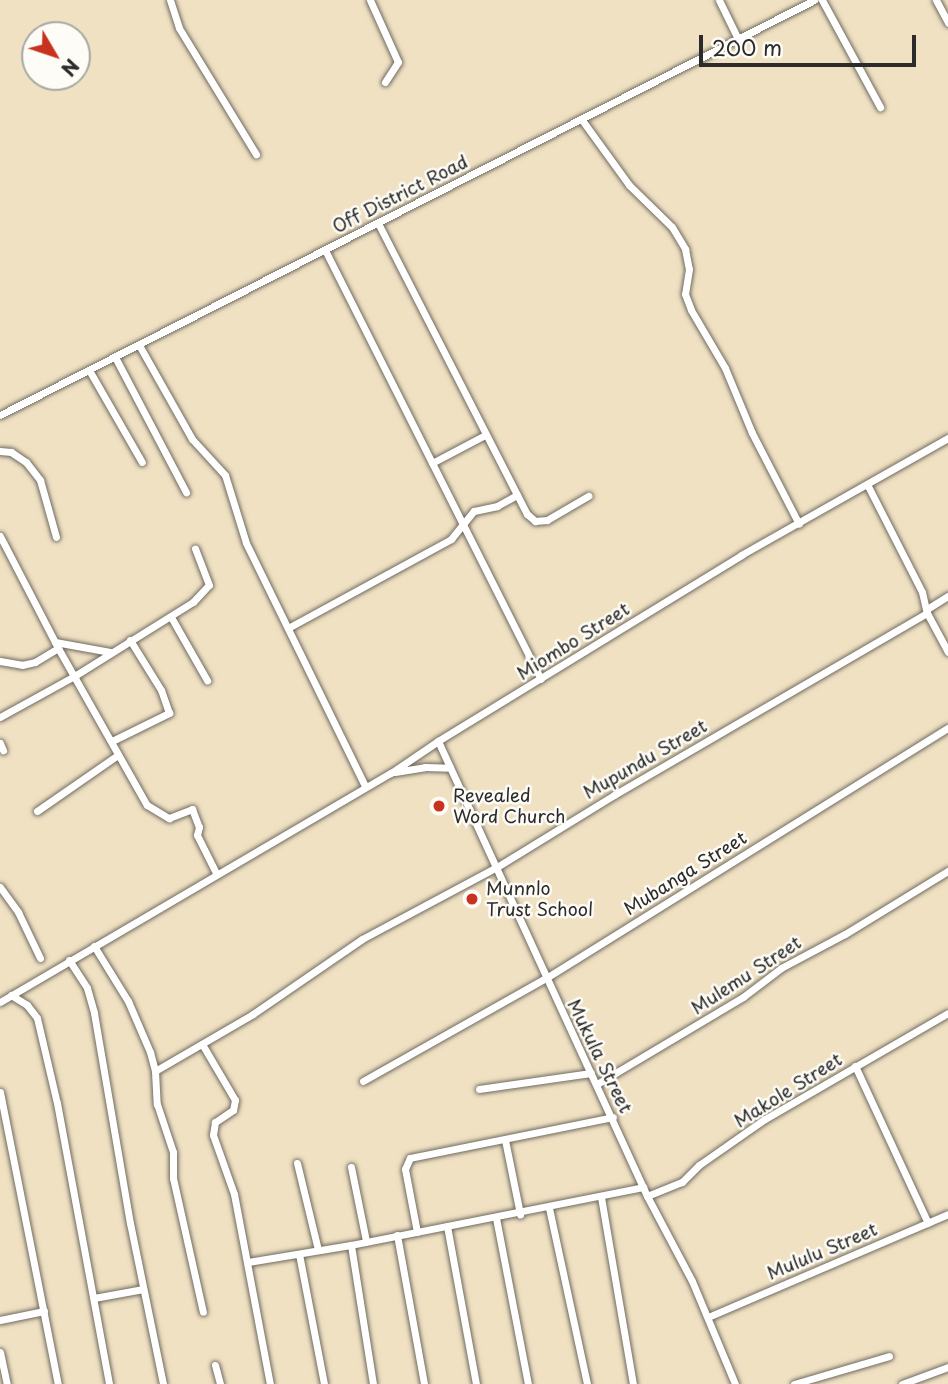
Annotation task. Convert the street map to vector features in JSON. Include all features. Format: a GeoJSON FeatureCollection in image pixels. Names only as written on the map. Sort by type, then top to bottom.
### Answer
{"type":"FeatureCollection","features":[{"type":"Feature","properties":{"kind":"street"},"geometry":{"type":"LineString","coordinates":[[170,0],[179,28],[256,154]]}},
{"type":"Feature","properties":{"kind":"street"},"geometry":{"type":"LineString","coordinates":[[370,0],[398,62],[385,82]]}},
{"type":"Feature","properties":{"kind":"street"},"geometry":{"type":"LineString","coordinates":[[719,0],[738,39]]}},
{"type":"Feature","properties":{"kind":"street","name":"Off District Road"},"geometry":{"type":"LineString","coordinates":[[0,415],[814,0]]}},
{"type":"Feature","properties":{"kind":"street"},"geometry":{"type":"LineString","coordinates":[[822,0],[880,107]]}},
{"type":"Feature","properties":{"kind":"street"},"geometry":{"type":"LineString","coordinates":[[936,0],[948,23]]}},
{"type":"Feature","properties":{"kind":"street"},"geometry":{"type":"LineString","coordinates":[[582,120],[629,185],[672,227],[685,249],[689,269],[685,294],[691,310],[725,368],[752,433],[799,524]]}},
{"type":"Feature","properties":{"kind":"street"},"geometry":{"type":"LineString","coordinates":[[378,223],[527,514],[538,522],[564,512],[588,496]]}},
{"type":"Feature","properties":{"kind":"street"},"geometry":{"type":"LineString","coordinates":[[325,250],[541,679]]}},
{"type":"Feature","properties":{"kind":"street"},"geometry":{"type":"LineString","coordinates":[[139,345],[192,439],[225,475],[246,543],[365,786]]}},
{"type":"Feature","properties":{"kind":"street"},"geometry":{"type":"LineString","coordinates":[[115,357],[186,492]]}},
{"type":"Feature","properties":{"kind":"street"},"geometry":{"type":"LineString","coordinates":[[89,370],[142,462]]}},
{"type":"Feature","properties":{"kind":"street"},"geometry":{"type":"LineString","coordinates":[[432,463],[485,435]]}},
{"type":"Feature","properties":{"kind":"street","name":"Miombo Street"},"geometry":{"type":"LineString","coordinates":[[0,1002],[216,873],[391,773],[438,741],[741,555],[868,486],[948,438]]}},
{"type":"Feature","properties":{"kind":"street"},"geometry":{"type":"LineString","coordinates":[[0,451],[11,452],[26,462],[40,480],[56,537]]}},
{"type":"Feature","properties":{"kind":"street"},"geometry":{"type":"LineString","coordinates":[[868,486],[922,592],[927,611],[948,652]]}},
{"type":"Feature","properties":{"kind":"street"},"geometry":{"type":"LineString","coordinates":[[288,628],[452,538],[474,511],[497,506],[517,495]]}},
{"type":"Feature","properties":{"kind":"street"},"geometry":{"type":"LineString","coordinates":[[0,536],[56,645],[76,675],[150,809],[169,818],[192,809],[199,827],[197,835],[216,873]]}},
{"type":"Feature","properties":{"kind":"street"},"geometry":{"type":"LineString","coordinates":[[0,717],[76,675],[193,602],[209,584],[195,549]]}},
{"type":"Feature","properties":{"kind":"street","name":"Mupundu Street"},"geometry":{"type":"LineString","coordinates":[[155,1071],[296,986],[362,939],[497,867],[948,596]]}},
{"type":"Feature","properties":{"kind":"street"},"geometry":{"type":"LineString","coordinates":[[171,617],[207,680]]}},
{"type":"Feature","properties":{"kind":"street"},"geometry":{"type":"LineString","coordinates":[[112,741],[169,713],[161,690],[130,640]]}},
{"type":"Feature","properties":{"kind":"street"},"geometry":{"type":"LineString","coordinates":[[0,661],[22,665],[35,663],[56,645],[110,652]]}},
{"type":"Feature","properties":{"kind":"street","name":"Mubanga Street"},"geometry":{"type":"LineString","coordinates":[[363,1081],[546,978],[948,728]]}},
{"type":"Feature","properties":{"kind":"street","name":"Mukula Street"},"geometry":{"type":"LineString","coordinates":[[438,741],[478,834],[497,867],[647,1196],[708,1317],[735,1384]]}},
{"type":"Feature","properties":{"kind":"street"},"geometry":{"type":"LineString","coordinates":[[37,811],[118,755]]}},
{"type":"Feature","properties":{"kind":"street"},"geometry":{"type":"LineString","coordinates":[[391,773],[425,767],[450,768]]}},
{"type":"Feature","properties":{"kind":"street","name":"Mulemu Street"},"geometry":{"type":"LineString","coordinates":[[597,1084],[743,997],[781,968],[948,872]]}},
{"type":"Feature","properties":{"kind":"street"},"geometry":{"type":"LineString","coordinates":[[0,887],[18,912],[40,958]]}},
{"type":"Feature","properties":{"kind":"street"},"geometry":{"type":"LineString","coordinates":[[94,946],[128,1001],[155,1071],[157,1104],[173,1152],[173,1178],[203,1312]]}},
{"type":"Feature","properties":{"kind":"street"},"geometry":{"type":"LineString","coordinates":[[69,960],[87,988],[94,1013],[143,1289],[163,1384]]}},
{"type":"Feature","properties":{"kind":"street"},"geometry":{"type":"LineString","coordinates":[[11,995],[27,1006],[37,1018],[109,1384]]}},
{"type":"Feature","properties":{"kind":"street","name":"Makole Street"},"geometry":{"type":"LineString","coordinates":[[647,1196],[682,1182],[699,1165],[765,1119],[855,1066],[911,1037],[948,1013]]}},
{"type":"Feature","properties":{"kind":"street"},"geometry":{"type":"LineString","coordinates":[[202,1044],[235,1100],[233,1110],[215,1122],[213,1135],[234,1194],[270,1384]]}},
{"type":"Feature","properties":{"kind":"street"},"geometry":{"type":"LineString","coordinates":[[855,1066],[928,1223]]}},
{"type":"Feature","properties":{"kind":"street"},"geometry":{"type":"LineString","coordinates":[[479,1089],[591,1073]]}},
{"type":"Feature","properties":{"kind":"street"},"geometry":{"type":"LineString","coordinates":[[0,1092],[58,1384]]}},
{"type":"Feature","properties":{"kind":"street"},"geometry":{"type":"LineString","coordinates":[[417,1232],[405,1169],[407,1161],[613,1117]]}},
{"type":"Feature","properties":{"kind":"street"},"geometry":{"type":"LineString","coordinates":[[505,1140],[520,1213]]}},
{"type":"Feature","properties":{"kind":"street"},"geometry":{"type":"LineString","coordinates":[[297,1163],[318,1250]]}},
{"type":"Feature","properties":{"kind":"street"},"geometry":{"type":"LineString","coordinates":[[351,1167],[366,1241]]}},
{"type":"Feature","properties":{"kind":"street"},"geometry":{"type":"LineString","coordinates":[[248,1262],[550,1208],[643,1187]]}},
{"type":"Feature","properties":{"kind":"street"},"geometry":{"type":"LineString","coordinates":[[601,1197],[632,1384]]}},
{"type":"Feature","properties":{"kind":"street"},"geometry":{"type":"LineString","coordinates":[[550,1208],[587,1384]]}},
{"type":"Feature","properties":{"kind":"street","name":"Mululu Street"},"geometry":{"type":"LineString","coordinates":[[708,1317],[948,1214]]}},
{"type":"Feature","properties":{"kind":"street"},"geometry":{"type":"LineString","coordinates":[[496,1218],[528,1384]]}},
{"type":"Feature","properties":{"kind":"street"},"geometry":{"type":"LineString","coordinates":[[447,1226],[476,1384]]}},
{"type":"Feature","properties":{"kind":"street"},"geometry":{"type":"LineString","coordinates":[[397,1235],[424,1384]]}},
{"type":"Feature","properties":{"kind":"street"},"geometry":{"type":"LineString","coordinates":[[351,1245],[373,1384]]}},
{"type":"Feature","properties":{"kind":"street"},"geometry":{"type":"LineString","coordinates":[[299,1254],[324,1384]]}},
{"type":"Feature","properties":{"kind":"street"},"geometry":{"type":"LineString","coordinates":[[94,1298],[143,1289]]}},
{"type":"Feature","properties":{"kind":"street"},"geometry":{"type":"LineString","coordinates":[[0,1320],[44,1311]]}},
{"type":"Feature","properties":{"kind":"street"},"geometry":{"type":"LineString","coordinates":[[0,1352],[7,1384]]}},
{"type":"Feature","properties":{"kind":"street"},"geometry":{"type":"LineString","coordinates":[[794,1384],[890,1356]]}},
{"type":"Feature","properties":{"kind":"street"},"geometry":{"type":"LineString","coordinates":[[215,1365],[220,1384]]}},
{"type":"Feature","properties":{"kind":"street"},"geometry":{"type":"LineString","coordinates":[[902,1384],[948,1367]]}},
{"type":"Feature","properties":{"kind":"place","name":"Revealed Word Church"},"geometry":{"type":"Point","coordinates":[439,806]}},
{"type":"Feature","properties":{"kind":"place","name":"Munnlo Trust School"},"geometry":{"type":"Point","coordinates":[472,899]}}]}
